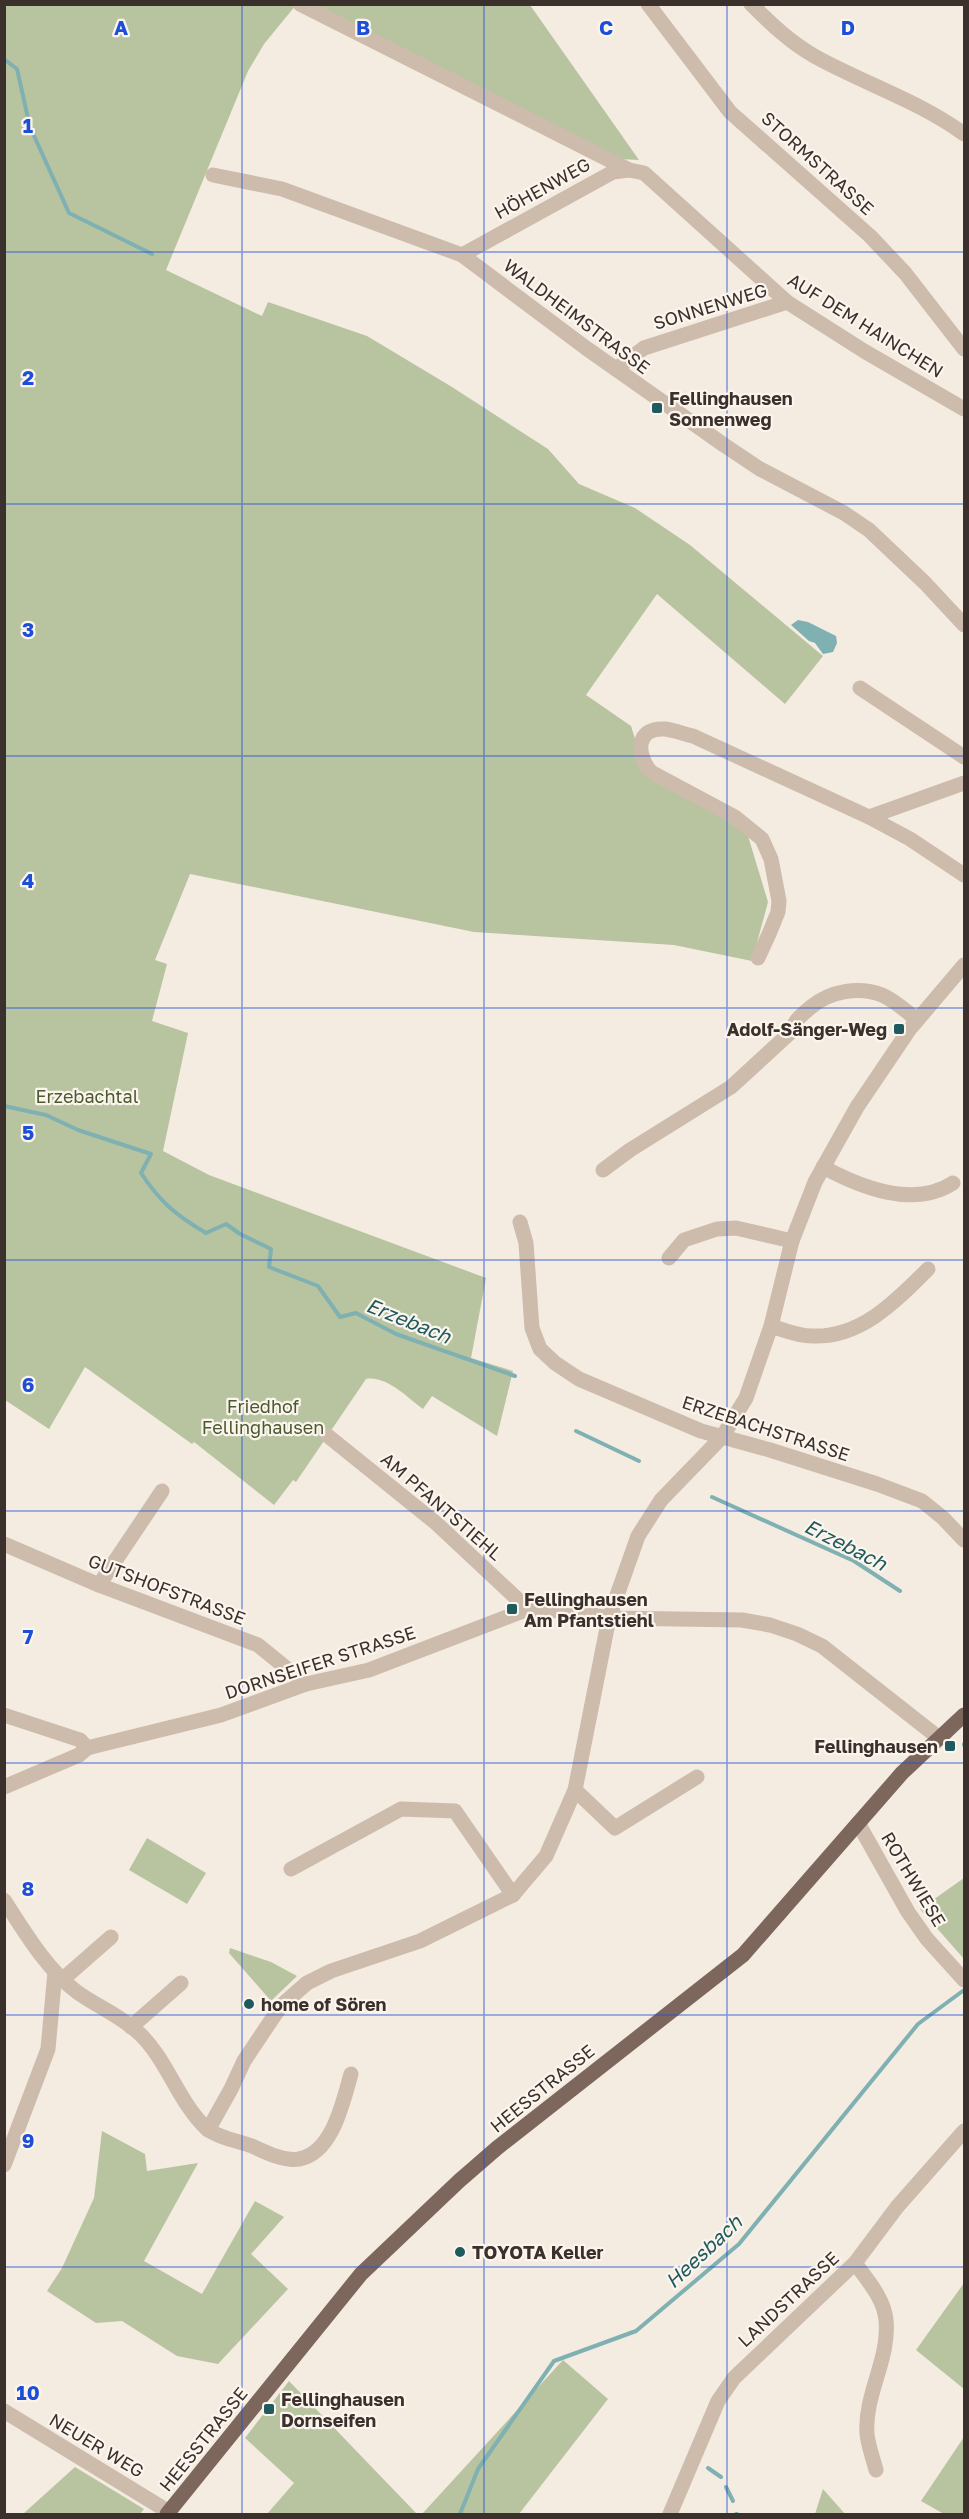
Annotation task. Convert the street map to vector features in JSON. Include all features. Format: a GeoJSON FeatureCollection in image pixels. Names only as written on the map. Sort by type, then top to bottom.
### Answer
{"type":"FeatureCollection","features":[{"type":"Feature","properties":{"kind":"main road","name":"HEESSTRASSE"},"geometry":{"type":"LineString","coordinates":[[168,2513],[361,2274],[497,2148],[743,1955],[902,1773],[964,1715]]}},
{"type":"Feature","properties":{"kind":"street","name":"AUF DEM HAINCHEN"},"geometry":{"type":"LineString","coordinates":[[300,4],[637,172],[788,302],[864,351],[964,409]]}},
{"type":"Feature","properties":{"kind":"street","name":"STORMSTRASSE"},"geometry":{"type":"LineString","coordinates":[[648,4],[730,112],[870,236],[905,273],[964,350]]}},
{"type":"Feature","properties":{"kind":"street"},"geometry":{"type":"LineString","coordinates":[[752,4],[780,33],[815,57],[924,109],[964,134]]}},
{"type":"Feature","properties":{"kind":"street","name":"HÖHENWEG"},"geometry":{"type":"LineString","coordinates":[[462,255],[613,172],[637,172]]}},
{"type":"Feature","properties":{"kind":"street","name":"WALDHEIMSTRASSE"},"geometry":{"type":"LineString","coordinates":[[213,175],[282,189],[462,255],[616,369],[760,469],[844,513],[869,530],[925,583],[964,625]]}},
{"type":"Feature","properties":{"kind":"street","name":"SONNENWEG"},"geometry":{"type":"LineString","coordinates":[[616,369],[644,348],[788,302]]}},
{"type":"Feature","properties":{"kind":"street"},"geometry":{"type":"LineString","coordinates":[[860,688],[964,757]]}},
{"type":"Feature","properties":{"kind":"street"},"geometry":{"type":"LineString","coordinates":[[758,958],[774,923],[779,901],[771,859],[762,840],[735,817],[651,772],[643,763],[639,748],[644,736],[652,731],[663,729],[693,736],[869,817],[910,839],[964,875]]}},
{"type":"Feature","properties":{"kind":"street"},"geometry":{"type":"LineString","coordinates":[[869,817],[964,783]]}},
{"type":"Feature","properties":{"kind":"street"},"geometry":{"type":"LineString","coordinates":[[208,2130],[244,2061],[270,2022],[282,2006],[308,1983],[331,1971],[420,1941],[513,1895],[546,1856],[575,1790],[609,1618],[638,1536],[661,1500],[722,1437],[746,1398],[771,1326],[792,1241],[815,1182],[857,1107],[916,1019],[964,965]]}},
{"type":"Feature","properties":{"kind":"street"},"geometry":{"type":"LineString","coordinates":[[603,1170],[630,1150],[731,1087],[792,1031],[793,1024],[799,1017],[825,997],[838,992],[853,991],[883,995],[916,1019]]}},
{"type":"Feature","properties":{"kind":"street"},"geometry":{"type":"LineString","coordinates":[[823,1167],[854,1184],[902,1194],[929,1194],[953,1183]]}},
{"type":"Feature","properties":{"kind":"street","name":"ERZEBACHSTRASSE"},"geometry":{"type":"LineString","coordinates":[[520,1221],[526,1243],[532,1328],[546,1356],[579,1379],[701,1431],[877,1484],[922,1501],[943,1518],[964,1540]]}},
{"type":"Feature","properties":{"kind":"street"},"geometry":{"type":"LineString","coordinates":[[669,1258],[684,1240],[717,1229],[736,1228],[792,1241]]}},
{"type":"Feature","properties":{"kind":"street"},"geometry":{"type":"LineString","coordinates":[[771,1326],[809,1336],[830,1336],[849,1330],[868,1321],[895,1302],[928,1269]]}},
{"type":"Feature","properties":{"kind":"street","name":"AM PFANTSTIEHL"},"geometry":{"type":"LineString","coordinates":[[328,1436],[436,1523],[528,1609]]}},
{"type":"Feature","properties":{"kind":"street"},"geometry":{"type":"LineString","coordinates":[[99,1585],[162,1491]]}},
{"type":"Feature","properties":{"kind":"street","name":"GUTSHOFSTRASSE"},"geometry":{"type":"LineString","coordinates":[[4,1544],[99,1585],[258,1645],[306,1684]]}},
{"type":"Feature","properties":{"kind":"street","name":"DORNSEIFER STRASSE"},"geometry":{"type":"LineString","coordinates":[[4,1787],[79,1755],[87,1748],[221,1715],[306,1684],[369,1670],[528,1609],[575,1612],[609,1618],[742,1620],[771,1625],[797,1634],[830,1652],[939,1738]]}},
{"type":"Feature","properties":{"kind":"street"},"geometry":{"type":"LineString","coordinates":[[4,1715],[80,1740],[87,1748]]}},
{"type":"Feature","properties":{"kind":"street"},"geometry":{"type":"LineString","coordinates":[[575,1790],[615,1828],[697,1777]]}},
{"type":"Feature","properties":{"kind":"street"},"geometry":{"type":"LineString","coordinates":[[291,1869],[401,1809],[455,1811],[513,1895]]}},
{"type":"Feature","properties":{"kind":"street","name":"ROTHWIESE"},"geometry":{"type":"LineString","coordinates":[[858,1823],[908,1912],[927,1939],[964,1980]]}},
{"type":"Feature","properties":{"kind":"street"},"geometry":{"type":"LineString","coordinates":[[4,1900],[59,1975],[76,1991],[131,2026],[153,2047],[190,2109],[208,2130],[278,2157],[299,2160],[318,2147],[336,2127],[351,2074]]}},
{"type":"Feature","properties":{"kind":"street"},"geometry":{"type":"LineString","coordinates":[[4,2165],[48,2049],[59,1975],[111,1937]]}},
{"type":"Feature","properties":{"kind":"street"},"geometry":{"type":"LineString","coordinates":[[131,2026],[181,1983]]}},
{"type":"Feature","properties":{"kind":"street","name":"LANDSTRASSE"},"geometry":{"type":"LineString","coordinates":[[670,2514],[718,2401],[734,2378],[855,2263],[897,2207],[964,2131]]}},
{"type":"Feature","properties":{"kind":"street"},"geometry":{"type":"LineString","coordinates":[[855,2263],[878,2295],[886,2319],[884,2356],[871,2400],[867,2434],[876,2470]]}},
{"type":"Feature","properties":{"kind":"street","name":"NEUER WEG"},"geometry":{"type":"LineString","coordinates":[[4,2411],[168,2513]]}},
{"type":"Feature","properties":{"kind":"green space"},"geometry":{"type":"Polygon","coordinates":[[[4,5],[296,5],[264,44],[248,71],[166,270],[262,316],[268,302],[367,336],[548,449],[579,484],[635,508],[690,545],[823,656],[785,704],[657,594],[586,695],[631,726],[640,755],[748,836],[768,902],[752,961],[674,945],[474,932],[190,874],[155,960],[167,964],[152,1021],[188,1033],[163,1151],[209,1175],[486,1278],[471,1358],[513,1371],[497,1436],[432,1396],[423,1409],[389,1384],[381,1380],[366,1379],[296,1482],[293,1480],[274,1505],[194,1442],[192,1444],[85,1367],[49,1429],[5,1400],[4,5]]]}},
{"type":"Feature","properties":{"kind":"green space"},"geometry":{"type":"Polygon","coordinates":[[[315,5],[530,5],[639,160],[619,159],[315,5]]]}},
{"type":"Feature","properties":{"kind":"green space"},"geometry":{"type":"Polygon","coordinates":[[[147,1838],[206,1873],[187,1904],[129,1870],[147,1838]]]}},
{"type":"Feature","properties":{"kind":"green space"},"geometry":{"type":"Polygon","coordinates":[[[964,1878],[964,1959],[920,1909],[964,1878]]]}},
{"type":"Feature","properties":{"kind":"green space"},"geometry":{"type":"Polygon","coordinates":[[[230,1948],[271,1962],[297,1976],[271,2001],[229,1953],[230,1948]]]}},
{"type":"Feature","properties":{"kind":"green space"},"geometry":{"type":"Polygon","coordinates":[[[102,2131],[145,2154],[147,2171],[198,2163],[144,2261],[202,2294],[255,2201],[284,2217],[251,2254],[288,2289],[218,2364],[177,2356],[122,2321],[96,2323],[47,2291],[62,2268],[94,2198],[102,2131]]]}},
{"type":"Feature","properties":{"kind":"green space"},"geometry":{"type":"Polygon","coordinates":[[[964,2283],[964,2389],[916,2350],[964,2283]]]}},
{"type":"Feature","properties":{"kind":"green space"},"geometry":{"type":"Polygon","coordinates":[[[563,2360],[608,2399],[519,2514],[422,2514],[563,2360]]]}},
{"type":"Feature","properties":{"kind":"green space"},"geometry":{"type":"Polygon","coordinates":[[[289,2381],[417,2514],[267,2514],[294,2483],[245,2438],[289,2381]]]}},
{"type":"Feature","properties":{"kind":"green space"},"geometry":{"type":"Polygon","coordinates":[[[964,2437],[964,2514],[944,2514],[921,2501],[964,2437]]]}},
{"type":"Feature","properties":{"kind":"green space"},"geometry":{"type":"Polygon","coordinates":[[[75,2467],[144,2509],[140,2514],[23,2514],[75,2467]]]}},
{"type":"Feature","properties":{"kind":"green space"},"geometry":{"type":"Polygon","coordinates":[[[823,2489],[845,2514],[815,2514],[823,2489]]]}},
{"type":"Feature","properties":{"kind":"water"},"geometry":{"type":"Polygon","coordinates":[[[798,620],[808,622],[836,636],[837,643],[833,652],[823,654],[815,643],[809,641],[791,625],[798,620]]]}},
{"type":"Feature","properties":{"kind":"waterway"},"geometry":{"type":"LineString","coordinates":[[4,59],[17,69],[30,127],[69,213],[152,254]]}},
{"type":"Feature","properties":{"kind":"waterway","name":"Erzebach"},"geometry":{"type":"LineString","coordinates":[[4,1106],[46,1115],[78,1130],[151,1154],[141,1173],[170,1208],[206,1233],[226,1224],[240,1234],[271,1249],[269,1267],[318,1286],[340,1317],[356,1313],[396,1334],[515,1376]]}},
{"type":"Feature","properties":{"kind":"waterway","name":"Erzebach"},"geometry":{"type":"LineString","coordinates":[[576,1431],[639,1461]]}},
{"type":"Feature","properties":{"kind":"waterway","name":"Erzebach"},"geometry":{"type":"LineString","coordinates":[[712,1497],[854,1561],[900,1591]]}},
{"type":"Feature","properties":{"kind":"waterway","name":"Heesbach"},"geometry":{"type":"LineString","coordinates":[[460,2514],[478,2469],[554,2361],[636,2331],[739,2244],[918,2024],[964,1990]]}},
{"type":"Feature","properties":{"kind":"waterway"},"geometry":{"type":"LineString","coordinates":[[708,2468],[721,2477]]}},
{"type":"Feature","properties":{"kind":"waterway"},"geometry":{"type":"LineString","coordinates":[[726,2487],[733,2501]]}},
{"type":"Feature","properties":{"kind":"place","name":"Fellinghausen Sonnenweg"},"geometry":{"type":"Point","coordinates":[657,408]}},
{"type":"Feature","properties":{"kind":"place","name":"Adolf-Sänger-Weg"},"geometry":{"type":"Point","coordinates":[899,1029]}},
{"type":"Feature","properties":{"kind":"place","name":"Fellinghausen Am Pfantstiehl"},"geometry":{"type":"Point","coordinates":[512,1609]}},
{"type":"Feature","properties":{"kind":"place","name":"Fellinghausen"},"geometry":{"type":"Point","coordinates":[950,1746]}},
{"type":"Feature","properties":{"kind":"place","name":"home of Sören"},"geometry":{"type":"Point","coordinates":[249,2004]}},
{"type":"Feature","properties":{"kind":"place","name":"TOYOTA Keller"},"geometry":{"type":"Point","coordinates":[460,2252]}},
{"type":"Feature","properties":{"kind":"place","name":"Fellinghausen Dornseifen"},"geometry":{"type":"Point","coordinates":[269,2409]}},
{"type":"Feature","properties":{"kind":"park label","name":"Erzebachtal"},"geometry":{"type":"Point","coordinates":[87,1096]}},
{"type":"Feature","properties":{"kind":"park label","name":"Friedhof Fellinghausen"},"geometry":{"type":"Point","coordinates":[263,1416]}}]}
